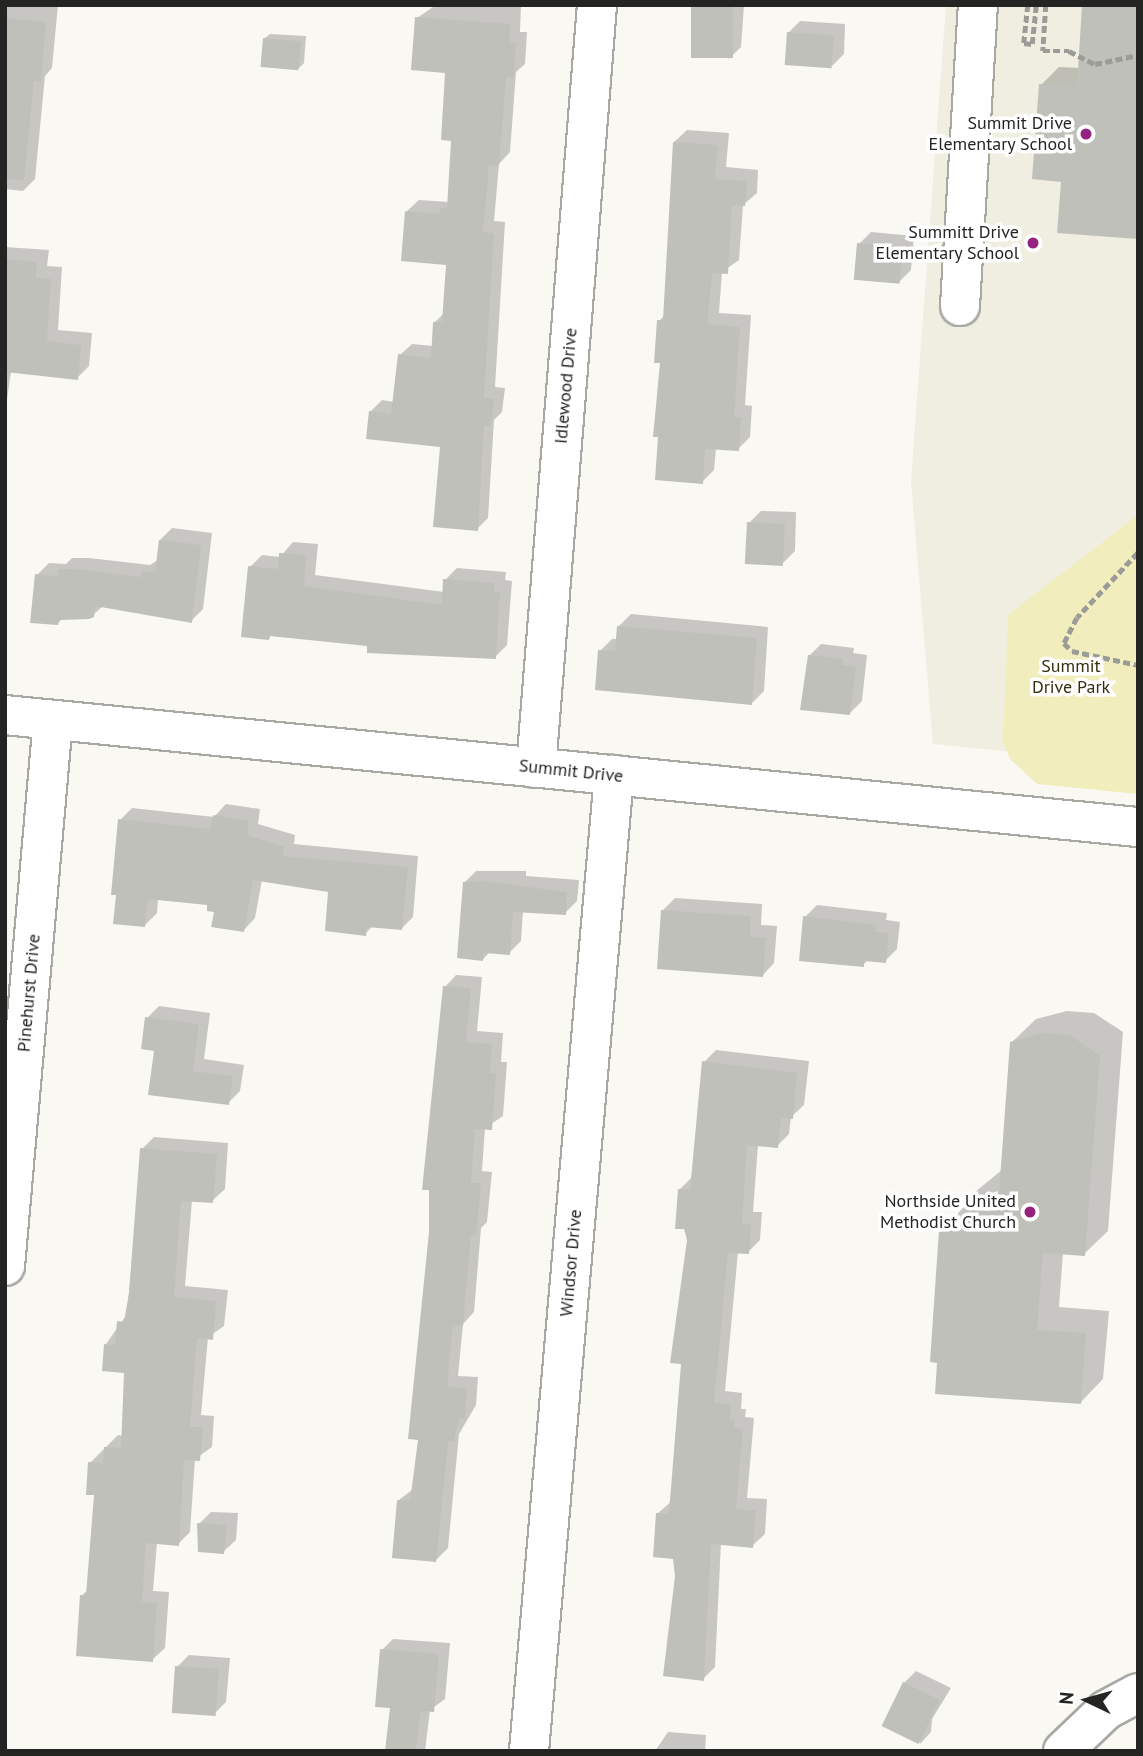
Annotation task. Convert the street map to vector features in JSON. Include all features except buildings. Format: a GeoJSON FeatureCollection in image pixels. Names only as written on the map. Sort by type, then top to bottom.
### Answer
{"type":"FeatureCollection","features":[{"type":"Feature","properties":{"kind":"street","name":"Idlewood Drive"},"geometry":{"type":"LineString","coordinates":[[536,768],[597,5]]}},
{"type":"Feature","properties":{"kind":"street"},"geometry":{"type":"LineString","coordinates":[[960,306],[978,5]]}},
{"type":"Feature","properties":{"kind":"street","name":"Summit Drive"},"geometry":{"type":"LineString","coordinates":[[5,715],[1138,827]]}},
{"type":"Feature","properties":{"kind":"street","name":"Pinehurst Drive"},"geometry":{"type":"LineString","coordinates":[[5,1266],[53,720]]}},
{"type":"Feature","properties":{"kind":"street","name":"Windsor Drive"},"geometry":{"type":"LineString","coordinates":[[529,1751],[614,775]]}},
{"type":"Feature","properties":{"kind":"street"},"geometry":{"type":"LineString","coordinates":[[1063,1751],[1106,1710],[1138,1693]]}},
{"type":"Feature","properties":{"kind":"path"},"geometry":{"type":"LineString","coordinates":[[1028,5],[1024,43],[1032,44],[1036,5]]}},
{"type":"Feature","properties":{"kind":"path"},"geometry":{"type":"LineString","coordinates":[[1046,5],[1043,51],[1069,51],[1095,64],[1138,55]]}},
{"type":"Feature","properties":{"kind":"path"},"geometry":{"type":"LineString","coordinates":[[1138,553],[1077,618],[1064,643],[1072,650],[1138,665]]}},
{"type":"Feature","properties":{"kind":"shaded area","name":"Summitt Drive Elementary School"},"geometry":{"type":"Polygon","coordinates":[[[946,5],[1138,5],[1138,764],[933,744],[911,481],[946,5]]]}},
{"type":"Feature","properties":{"kind":"green space","name":"Summit Drive Park"},"geometry":{"type":"Polygon","coordinates":[[[1138,515],[1138,794],[1037,784],[1010,759],[1003,742],[1008,615],[1138,515]]]}},
{"type":"Feature","properties":{"kind":"place","name":"Summit Drive Elementary School"},"geometry":{"type":"Point","coordinates":[1086,134]}},
{"type":"Feature","properties":{"kind":"place","name":"Summitt Drive Elementary School"},"geometry":{"type":"Point","coordinates":[1033,243]}},
{"type":"Feature","properties":{"kind":"place","name":"Northside United Methodist Church"},"geometry":{"type":"Point","coordinates":[1030,1212]}}]}
